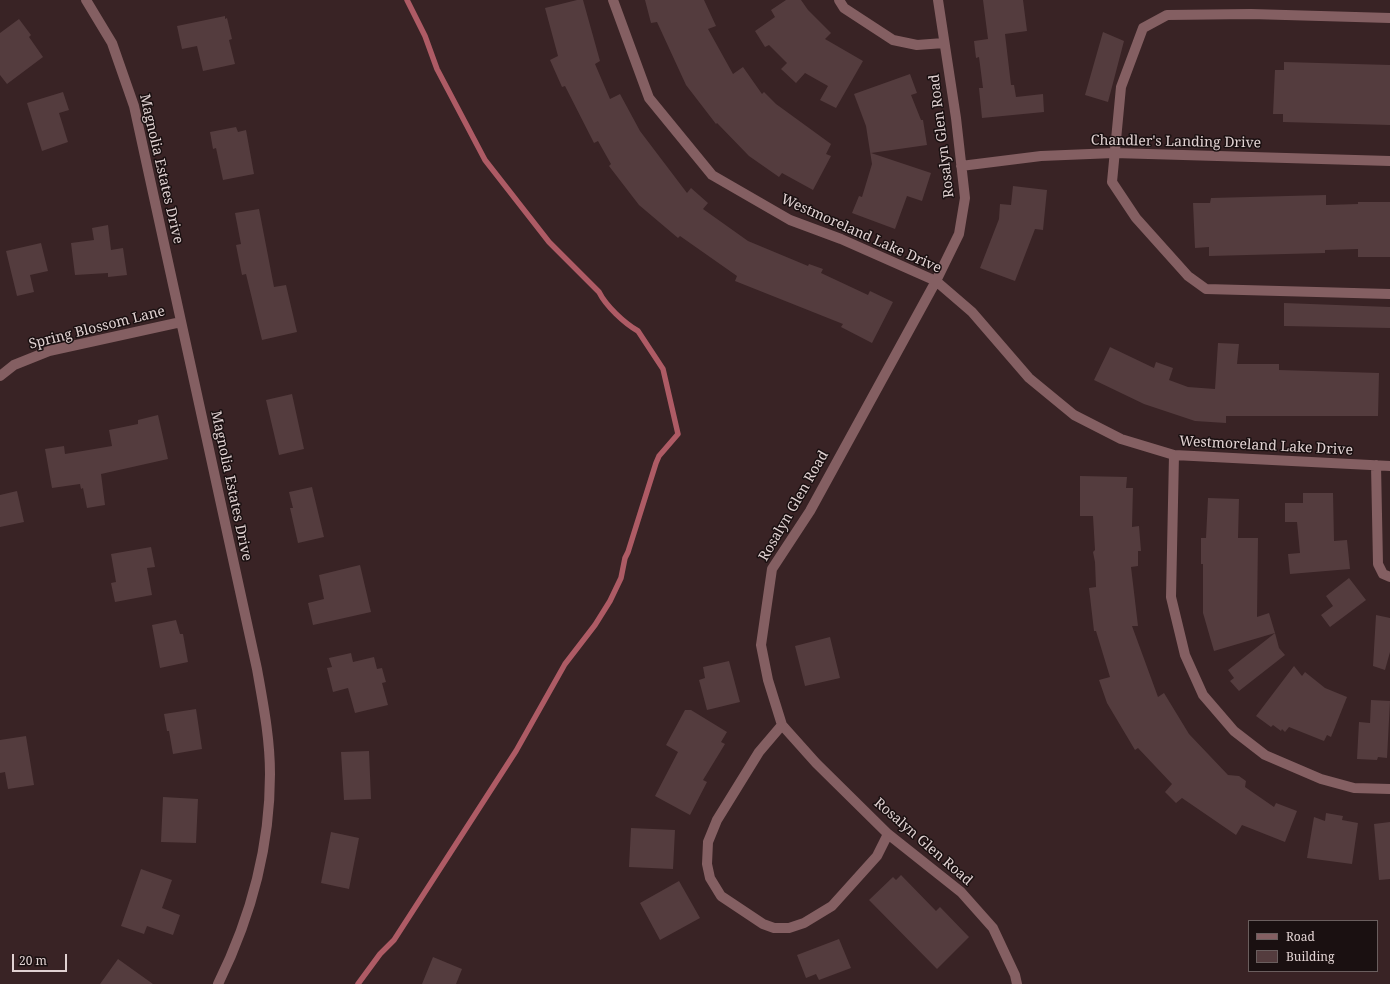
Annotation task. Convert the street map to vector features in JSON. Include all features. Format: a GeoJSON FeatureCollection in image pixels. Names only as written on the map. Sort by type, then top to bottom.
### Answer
{"type":"FeatureCollection","features":[{"type":"Feature","properties":{"kind":"street","name":"Magnolia Estates Drive"},"geometry":{"type":"LineString","coordinates":[[86,0],[112,43],[134,106],[257,668],[267,722],[270,773],[267,828],[251,903],[243,928],[218,984]]}},
{"type":"Feature","properties":{"kind":"street","name":"Westmoreland Lake Drive"},"geometry":{"type":"LineString","coordinates":[[614,0],[649,98],[712,175],[790,220],[841,239],[936,281],[972,312],[1029,378],[1074,415],[1121,439],[1174,455],[1390,466]]}},
{"type":"Feature","properties":{"kind":"street"},"geometry":{"type":"LineString","coordinates":[[839,0],[844,8],[893,40],[917,45],[944,43]]}},
{"type":"Feature","properties":{"kind":"street","name":"Rosalyn Glen Road"},"geometry":{"type":"LineString","coordinates":[[938,0],[962,166],[965,198],[959,234],[936,281],[810,511],[772,569],[761,645],[768,680],[782,725],[816,763],[888,834],[961,892],[993,928],[1015,975],[1017,984]]}},
{"type":"Feature","properties":{"kind":"street"},"geometry":{"type":"LineString","coordinates":[[1390,18],[1251,14],[1167,15],[1143,28],[1121,87],[1112,182],[1136,218],[1188,276],[1206,289],[1390,294]]}},
{"type":"Feature","properties":{"kind":"street","name":"Chandler's Landing Drive"},"geometry":{"type":"LineString","coordinates":[[962,166],[1041,156],[1114,152],[1390,161]]}},
{"type":"Feature","properties":{"kind":"street","name":"Spring Blossom Lane"},"geometry":{"type":"LineString","coordinates":[[0,376],[14,365],[49,351],[181,322]]}},
{"type":"Feature","properties":{"kind":"street"},"geometry":{"type":"LineString","coordinates":[[1174,455],[1171,597],[1185,655],[1203,696],[1234,731],[1265,755],[1320,779],[1354,788],[1390,789]]}},
{"type":"Feature","properties":{"kind":"street"},"geometry":{"type":"LineString","coordinates":[[1376,465],[1378,564],[1383,574],[1390,577]]}},
{"type":"Feature","properties":{"kind":"street"},"geometry":{"type":"LineString","coordinates":[[782,725],[759,752],[717,820],[708,842],[707,864],[710,878],[720,896],[763,924],[774,928],[789,928],[804,923],[832,906],[877,856],[888,834]]}},
{"type":"Feature","properties":{"kind":"building"},"geometry":{"type":"Polygon","coordinates":[[[577,0],[583,0],[600,61],[595,64],[610,99],[620,94],[640,131],[687,193],[691,188],[708,203],[703,209],[748,241],[808,266],[809,264],[823,269],[821,273],[868,295],[870,291],[893,302],[872,343],[841,327],[843,324],[735,281],[737,276],[680,236],[678,238],[639,205],[609,166],[611,164],[598,141],[594,143],[565,86],[562,87],[550,60],[558,56],[545,8],[577,0]]]}},
{"type":"Feature","properties":{"kind":"building"},"geometry":{"type":"Polygon","coordinates":[[[645,0],[704,0],[716,26],[708,29],[733,74],[743,67],[762,94],[764,92],[776,104],[831,144],[826,154],[831,156],[813,190],[782,173],[779,177],[749,156],[717,123],[716,124],[686,85],[657,22],[651,23],[645,0]]]}},
{"type":"Feature","properties":{"kind":"building"},"geometry":{"type":"Polygon","coordinates":[[[786,0],[801,0],[808,10],[831,33],[825,39],[863,61],[836,108],[820,100],[828,86],[805,73],[796,83],[781,69],[787,63],[769,45],[765,47],[755,31],[775,17],[771,10],[786,0]]]}},
{"type":"Feature","properties":{"kind":"building"},"geometry":{"type":"Polygon","coordinates":[[[983,0],[1023,0],[1027,31],[1005,34],[1011,85],[1014,85],[1016,97],[1043,94],[1044,112],[982,118],[979,88],[983,88],[979,57],[976,58],[974,41],[988,39],[983,0]]]}},
{"type":"Feature","properties":{"kind":"building"},"geometry":{"type":"Polygon","coordinates":[[[225,16],[225,19],[227,18],[232,39],[229,40],[235,64],[203,71],[197,46],[182,49],[177,26],[225,16]]]}},
{"type":"Feature","properties":{"kind":"building"},"geometry":{"type":"Polygon","coordinates":[[[19,19],[31,35],[29,37],[43,57],[7,84],[0,75],[0,33],[19,19]]]}},
{"type":"Feature","properties":{"kind":"building"},"geometry":{"type":"Polygon","coordinates":[[[1103,32],[1124,41],[1108,102],[1085,95],[1103,32]]]}},
{"type":"Feature","properties":{"kind":"building"},"geometry":{"type":"Polygon","coordinates":[[[1284,62],[1390,65],[1390,125],[1283,122],[1283,114],[1273,114],[1275,70],[1284,70],[1284,62]]]}},
{"type":"Feature","properties":{"kind":"building"},"geometry":{"type":"Polygon","coordinates":[[[910,74],[917,93],[911,95],[921,120],[923,120],[927,145],[871,153],[931,173],[922,201],[907,196],[895,229],[852,213],[859,196],[862,197],[872,164],[866,126],[854,94],[910,74]]]}},
{"type":"Feature","properties":{"kind":"building"},"geometry":{"type":"Polygon","coordinates":[[[63,92],[69,110],[59,113],[68,142],[42,151],[27,103],[63,92]]]}},
{"type":"Feature","properties":{"kind":"building"},"geometry":{"type":"Polygon","coordinates":[[[236,127],[238,132],[246,130],[254,174],[223,180],[216,148],[213,149],[210,132],[236,127]]]}},
{"type":"Feature","properties":{"kind":"building"},"geometry":{"type":"Polygon","coordinates":[[[1013,186],[1047,190],[1043,230],[1035,229],[1015,281],[980,268],[999,219],[1000,204],[1011,205],[1013,186]]]}},
{"type":"Feature","properties":{"kind":"building"},"geometry":{"type":"Polygon","coordinates":[[[1326,195],[1326,205],[1358,204],[1358,202],[1390,202],[1390,257],[1358,257],[1358,249],[1325,250],[1325,253],[1209,256],[1209,247],[1195,248],[1193,203],[1210,203],[1211,198],[1326,195]]]}},
{"type":"Feature","properties":{"kind":"building"},"geometry":{"type":"Polygon","coordinates":[[[259,209],[274,287],[286,285],[297,332],[262,340],[246,274],[242,275],[236,245],[241,244],[235,213],[259,209]]]}},
{"type":"Feature","properties":{"kind":"building"},"geometry":{"type":"Polygon","coordinates":[[[108,225],[111,250],[123,248],[127,275],[108,277],[108,273],[75,275],[71,243],[94,240],[92,228],[108,225]]]}},
{"type":"Feature","properties":{"kind":"building"},"geometry":{"type":"Polygon","coordinates":[[[41,243],[48,271],[30,275],[34,292],[17,296],[6,251],[41,243]]]}},
{"type":"Feature","properties":{"kind":"building"},"geometry":{"type":"Polygon","coordinates":[[[1284,303],[1390,307],[1390,328],[1284,326],[1284,303]]]}},
{"type":"Feature","properties":{"kind":"building"},"geometry":{"type":"Polygon","coordinates":[[[1218,343],[1239,344],[1237,364],[1279,364],[1279,370],[1379,373],[1378,416],[1226,416],[1226,423],[1195,421],[1144,404],[1094,380],[1110,347],[1154,368],[1156,362],[1173,368],[1169,380],[1188,387],[1215,389],[1218,343]]]}},
{"type":"Feature","properties":{"kind":"building"},"geometry":{"type":"Polygon","coordinates":[[[292,394],[304,449],[279,455],[266,400],[292,394]]]}},
{"type":"Feature","properties":{"kind":"building"},"geometry":{"type":"Polygon","coordinates":[[[158,415],[168,459],[101,474],[105,505],[87,508],[83,488],[81,489],[80,484],[52,488],[45,449],[64,446],[65,454],[112,446],[109,430],[138,424],[138,420],[158,415]]]}},
{"type":"Feature","properties":{"kind":"building"},"geometry":{"type":"Polygon","coordinates":[[[1080,476],[1127,477],[1126,488],[1133,488],[1132,527],[1139,526],[1141,551],[1138,551],[1138,566],[1131,567],[1138,626],[1132,626],[1158,697],[1164,693],[1189,734],[1228,775],[1239,776],[1246,781],[1245,787],[1274,807],[1276,803],[1297,811],[1285,842],[1242,825],[1236,835],[1182,798],[1176,803],[1165,792],[1172,784],[1138,748],[1135,750],[1107,703],[1099,680],[1110,677],[1096,631],[1094,631],[1089,588],[1096,587],[1093,552],[1095,550],[1093,516],[1080,516],[1080,476]]]}},
{"type":"Feature","properties":{"kind":"building"},"geometry":{"type":"Polygon","coordinates":[[[312,487],[324,537],[298,543],[290,508],[293,508],[289,492],[312,487]]]}},
{"type":"Feature","properties":{"kind":"building"},"geometry":{"type":"Polygon","coordinates":[[[17,491],[24,522],[0,527],[0,495],[17,491]]]}},
{"type":"Feature","properties":{"kind":"building"},"geometry":{"type":"Polygon","coordinates":[[[1303,493],[1333,493],[1334,541],[1347,540],[1350,569],[1290,574],[1288,554],[1300,553],[1297,522],[1285,522],[1285,503],[1303,503],[1303,493]]]}},
{"type":"Feature","properties":{"kind":"building"},"geometry":{"type":"Polygon","coordinates":[[[1208,498],[1239,499],[1238,538],[1258,538],[1257,617],[1269,613],[1275,633],[1214,651],[1203,613],[1203,564],[1201,564],[1201,538],[1206,538],[1208,498]]]}},
{"type":"Feature","properties":{"kind":"building"},"geometry":{"type":"Polygon","coordinates":[[[151,547],[155,567],[147,568],[152,595],[115,602],[111,583],[116,582],[111,554],[151,547]]]}},
{"type":"Feature","properties":{"kind":"building"},"geometry":{"type":"Polygon","coordinates":[[[360,565],[371,612],[313,625],[308,603],[324,599],[319,575],[360,565]]]}},
{"type":"Feature","properties":{"kind":"building"},"geometry":{"type":"Polygon","coordinates":[[[1349,578],[1366,600],[1330,627],[1321,615],[1333,606],[1326,596],[1349,578]]]}},
{"type":"Feature","properties":{"kind":"building"},"geometry":{"type":"Polygon","coordinates":[[[1376,615],[1390,618],[1390,652],[1385,670],[1373,666],[1376,615]]]}},
{"type":"Feature","properties":{"kind":"building"},"geometry":{"type":"Polygon","coordinates":[[[176,620],[180,634],[183,634],[188,662],[160,668],[152,625],[176,620]]]}},
{"type":"Feature","properties":{"kind":"building"},"geometry":{"type":"Polygon","coordinates":[[[1275,633],[1279,648],[1285,655],[1239,691],[1230,681],[1234,678],[1228,670],[1275,633]]]}},
{"type":"Feature","properties":{"kind":"building"},"geometry":{"type":"Polygon","coordinates":[[[830,637],[840,678],[805,686],[795,646],[830,637]]]}},
{"type":"Feature","properties":{"kind":"building"},"geometry":{"type":"Polygon","coordinates":[[[351,653],[353,662],[374,657],[377,669],[382,668],[386,682],[382,683],[388,705],[355,713],[348,688],[333,692],[327,668],[332,667],[329,658],[351,653]]]}},
{"type":"Feature","properties":{"kind":"building"},"geometry":{"type":"Polygon","coordinates":[[[729,661],[740,702],[707,710],[699,680],[705,678],[703,667],[729,661]]]}},
{"type":"Feature","properties":{"kind":"building"},"geometry":{"type":"Polygon","coordinates":[[[1294,666],[1302,676],[1305,672],[1325,688],[1347,697],[1331,737],[1327,735],[1324,741],[1289,727],[1285,732],[1282,729],[1281,731],[1273,725],[1271,727],[1256,716],[1294,666]]]}},
{"type":"Feature","properties":{"kind":"building"},"geometry":{"type":"Polygon","coordinates":[[[1371,700],[1390,701],[1387,758],[1378,757],[1377,760],[1357,759],[1359,722],[1370,723],[1371,700]]]}},
{"type":"Feature","properties":{"kind":"building"},"geometry":{"type":"Polygon","coordinates":[[[196,709],[202,749],[173,754],[164,714],[196,709]]]}},
{"type":"Feature","properties":{"kind":"building"},"geometry":{"type":"Polygon","coordinates":[[[685,710],[691,710],[727,732],[721,742],[725,744],[703,780],[707,782],[690,815],[655,796],[678,752],[666,745],[685,710]]]}},
{"type":"Feature","properties":{"kind":"building"},"geometry":{"type":"Polygon","coordinates":[[[26,736],[34,785],[8,789],[5,772],[0,773],[0,740],[26,736]]]}},
{"type":"Feature","properties":{"kind":"building"},"geometry":{"type":"Polygon","coordinates":[[[369,751],[371,799],[344,800],[341,752],[369,751]]]}},
{"type":"Feature","properties":{"kind":"building"},"geometry":{"type":"Polygon","coordinates":[[[163,797],[198,799],[196,843],[161,842],[163,797]]]}},
{"type":"Feature","properties":{"kind":"building"},"geometry":{"type":"Polygon","coordinates":[[[1326,813],[1343,816],[1342,820],[1358,823],[1352,864],[1307,858],[1314,817],[1325,821],[1326,813]]]}},
{"type":"Feature","properties":{"kind":"building"},"geometry":{"type":"Polygon","coordinates":[[[1390,822],[1390,879],[1379,880],[1374,824],[1390,822]]]}},
{"type":"Feature","properties":{"kind":"building"},"geometry":{"type":"Polygon","coordinates":[[[631,828],[675,830],[673,869],[629,867],[631,828]]]}},
{"type":"Feature","properties":{"kind":"building"},"geometry":{"type":"Polygon","coordinates":[[[331,832],[359,838],[349,889],[321,883],[331,832]]]}},
{"type":"Feature","properties":{"kind":"building"},"geometry":{"type":"Polygon","coordinates":[[[141,869],[172,880],[162,908],[180,915],[173,935],[147,926],[144,934],[121,926],[141,869]]]}},
{"type":"Feature","properties":{"kind":"building"},"geometry":{"type":"Polygon","coordinates":[[[901,875],[936,911],[940,907],[969,937],[937,969],[869,900],[893,877],[896,880],[901,875]]]}},
{"type":"Feature","properties":{"kind":"building"},"geometry":{"type":"Polygon","coordinates":[[[679,881],[700,918],[660,940],[640,903],[679,881]]]}},
{"type":"Feature","properties":{"kind":"building"},"geometry":{"type":"Polygon","coordinates":[[[839,939],[851,968],[819,980],[816,974],[806,978],[797,955],[839,939]]]}},
{"type":"Feature","properties":{"kind":"building"},"geometry":{"type":"Polygon","coordinates":[[[433,957],[462,969],[456,984],[422,984],[433,957]]]}},
{"type":"Feature","properties":{"kind":"building"},"geometry":{"type":"Polygon","coordinates":[[[118,959],[153,984],[100,984],[118,959]]]}},
{"type":"Feature","properties":{"kind":"waterway"},"geometry":{"type":"LineString","coordinates":[[358,984],[380,954],[394,940],[516,751],[565,664],[595,625],[610,601],[621,578],[625,558],[656,463],[659,456],[678,434],[663,369],[638,331],[616,314],[599,292],[549,242],[485,160],[437,69],[425,36],[407,0]]}}]}
